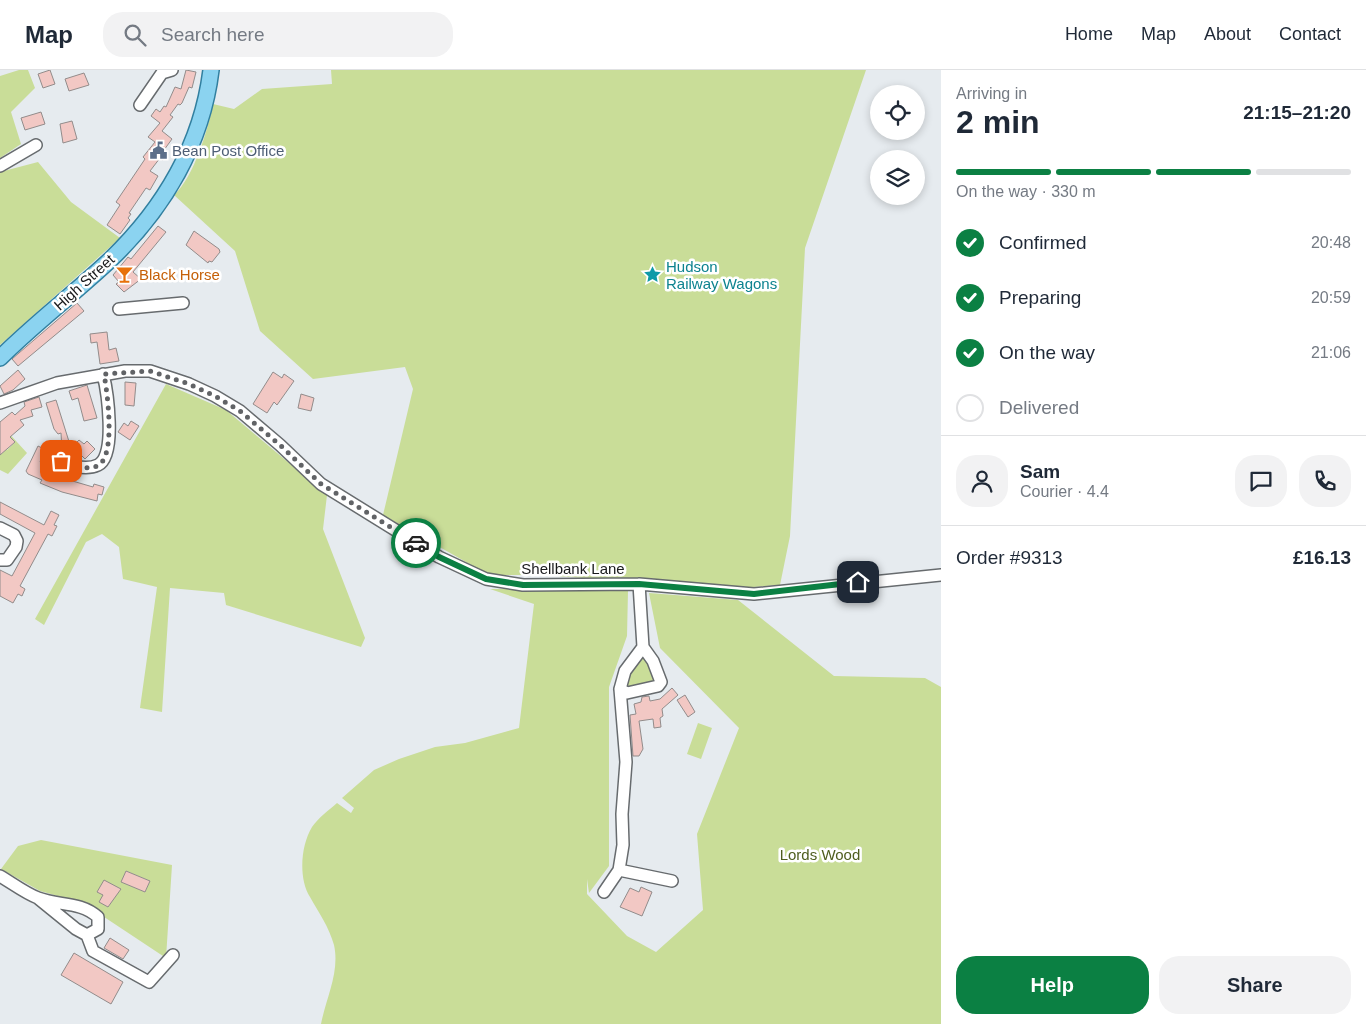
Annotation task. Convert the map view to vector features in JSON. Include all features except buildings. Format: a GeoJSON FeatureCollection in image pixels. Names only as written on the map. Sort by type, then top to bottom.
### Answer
{"type":"FeatureCollection","features":[{"type":"Feature","properties":{"kind":"main road","name":"High Street"},"geometry":{"type":"LineString","coordinates":[[0,358],[111,259],[143,223],[161,199],[185,161],[195,138],[208,90],[211,70]]}},
{"type":"Feature","properties":{"kind":"street"},"geometry":{"type":"LineString","coordinates":[[140,105],[162,74],[172,70]]}},
{"type":"Feature","properties":{"kind":"street"},"geometry":{"type":"LineString","coordinates":[[0,166],[36,145]]}},
{"type":"Feature","properties":{"kind":"street"},"geometry":{"type":"LineString","coordinates":[[119,309],[183,304]]}},
{"type":"Feature","properties":{"kind":"street","name":"Shellbank Lane"},"geometry":{"type":"LineString","coordinates":[[0,403],[52,384],[104,374],[150,371],[189,384],[215,396],[240,411],[276,441],[321,484],[439,557],[486,579],[523,585],[639,584],[754,594],[941,575]]}},
{"type":"Feature","properties":{"kind":"street"},"geometry":{"type":"LineString","coordinates":[[52,457],[79,467],[95,466],[101,462],[108,439],[110,422],[104,374]]}},
{"type":"Feature","properties":{"kind":"street"},"geometry":{"type":"LineString","coordinates":[[0,528],[14,535],[16,541],[11,556],[7,560],[0,560]]}},
{"type":"Feature","properties":{"kind":"street"},"geometry":{"type":"LineString","coordinates":[[620,689],[627,693],[658,686],[661,682],[652,661],[643,647],[639,584]]}},
{"type":"Feature","properties":{"kind":"street"},"geometry":{"type":"LineString","coordinates":[[604,892],[619,870],[623,845],[622,814],[626,762],[620,689],[625,671],[643,647]]}},
{"type":"Feature","properties":{"kind":"street"},"geometry":{"type":"LineString","coordinates":[[619,870],[672,881]]}},
{"type":"Feature","properties":{"kind":"street"},"geometry":{"type":"LineString","coordinates":[[0,876],[39,898],[87,935],[94,951],[149,982],[174,955]]}},
{"type":"Feature","properties":{"kind":"street"},"geometry":{"type":"LineString","coordinates":[[39,898],[70,903],[91,912],[98,918],[99,924],[98,929],[87,935]]}},
{"type":"Feature","properties":{"kind":"green space"},"geometry":{"type":"Polygon","coordinates":[[[19,70],[28,70],[35,88],[11,112],[21,144],[0,158],[0,76],[19,70]]]}},
{"type":"Feature","properties":{"kind":"green space"},"geometry":{"type":"Polygon","coordinates":[[[331,70],[866,70],[805,248],[790,536],[780,585],[725,589],[544,575],[489,575],[383,515],[413,389],[405,367],[313,379],[260,331],[235,251],[174,195],[188,177],[194,165],[204,139],[213,104],[234,109],[262,89],[332,84],[331,70]]]}},
{"type":"Feature","properties":{"kind":"green space"},"geometry":{"type":"Polygon","coordinates":[[[38,162],[71,202],[120,238],[0,345],[0,172],[38,162]]]}},
{"type":"Feature","properties":{"kind":"green space"},"geometry":{"type":"Polygon","coordinates":[[[166,384],[226,410],[327,495],[323,529],[365,638],[361,647],[226,605],[224,593],[170,588],[162,712],[140,708],[157,587],[123,579],[119,547],[102,534],[86,542],[44,625],[35,619],[166,384]]]}},
{"type":"Feature","properties":{"kind":"green space"},"geometry":{"type":"Polygon","coordinates":[[[6,430],[27,453],[8,474],[0,470],[0,455],[3,452],[0,444],[7,450],[15,442],[5,432],[6,430]]]}},
{"type":"Feature","properties":{"kind":"green space","name":"Lords Wood"},"geometry":{"type":"Polygon","coordinates":[[[549,588],[628,591],[627,636],[609,687],[609,866],[589,893],[587,879],[587,894],[627,936],[656,952],[703,910],[697,834],[739,728],[660,648],[649,593],[738,600],[834,676],[925,678],[941,687],[941,1024],[321,1024],[334,975],[335,955],[334,945],[329,932],[306,889],[304,881],[302,862],[308,834],[320,817],[337,803],[351,813],[354,808],[342,798],[374,770],[435,747],[465,743],[519,728],[534,604],[490,589],[549,588]]]}},
{"type":"Feature","properties":{"kind":"green space"},"geometry":{"type":"Polygon","coordinates":[[[641,653],[657,677],[654,684],[627,687],[624,680],[641,653]]]}},
{"type":"Feature","properties":{"kind":"green space"},"geometry":{"type":"Polygon","coordinates":[[[698,723],[712,728],[701,759],[687,754],[698,723]]]}},
{"type":"Feature","properties":{"kind":"green space"},"geometry":{"type":"Polygon","coordinates":[[[41,840],[172,865],[166,958],[83,903],[40,891],[1,869],[18,846],[41,840]],[[126,871],[122,882],[145,892],[150,881],[126,871]]]}},
{"type":"Feature","properties":{"kind":"way so far"},"geometry":{"type":"LineString","coordinates":[[61,461],[83,467],[97,465],[102,461],[105,454],[110,422],[104,374],[150,371],[189,384],[215,396],[240,411],[280,445],[321,484],[416,543]]}},
{"type":"Feature","properties":{"kind":"place","name":"Bean Post Office"},"geometry":{"type":"Point","coordinates":[158,150]}},
{"type":"Feature","properties":{"kind":"place","name":"Black Horse"},"geometry":{"type":"Point","coordinates":[125,274]}},
{"type":"Feature","properties":{"kind":"place","name":"Hudson Railway Wagons"},"geometry":{"type":"Point","coordinates":[652,275]}},
{"type":"Feature","properties":{"kind":"route"},"geometry":{"type":"LineString","coordinates":[[416,543],[439,557],[486,579],[523,585],[559,583],[639,584],[754,594],[858,582]]}}]}
